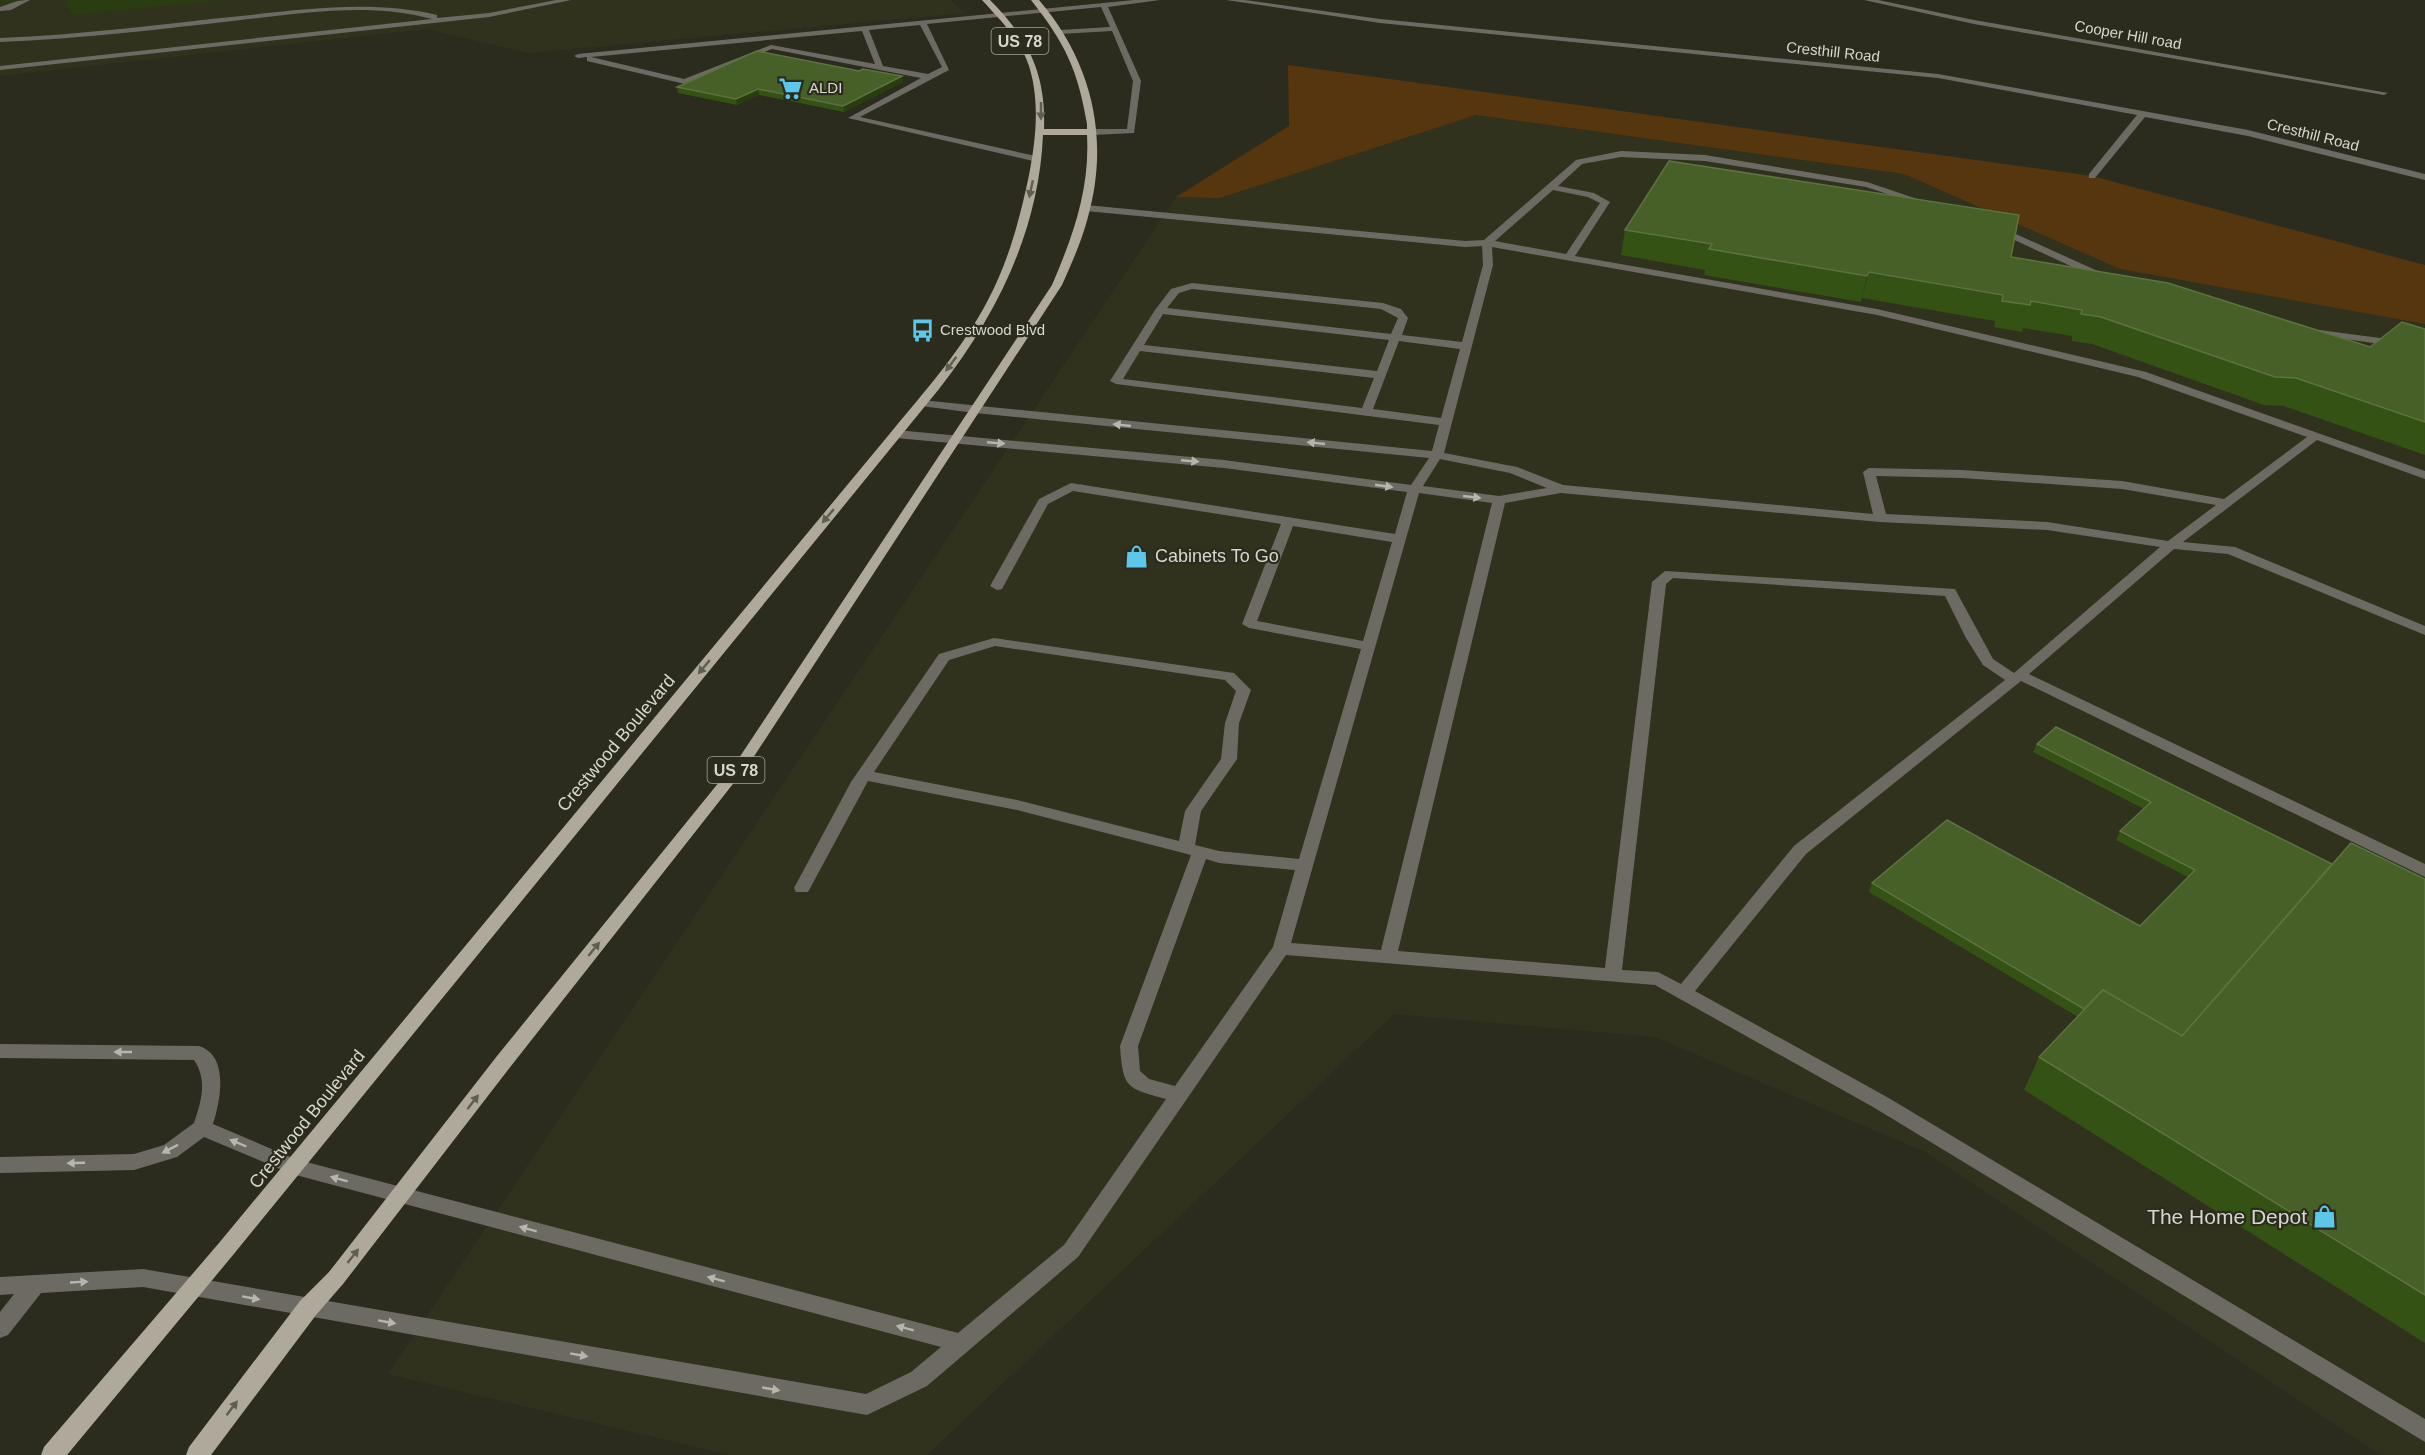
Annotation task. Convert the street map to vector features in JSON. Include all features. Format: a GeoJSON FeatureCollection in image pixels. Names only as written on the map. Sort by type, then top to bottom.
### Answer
{"type":"FeatureCollection","features":[{"type":"Feature","properties":{"kind":"main road","name":"Crestwood Boulevard"},"geometry":{"type":"LineString","coordinates":[[52,1455],[194,1288],[896,434],[977,328],[1011,265],[1022,230],[1041,132],[1041,104],[1036,73],[1016,33],[986,0]]}},
{"type":"Feature","properties":{"kind":"main road","name":"US 78"},"geometry":{"type":"LineString","coordinates":[[196,1455],[308,1308],[336,1278],[746,758],[1057,285],[1074,246],[1086,208],[1093,132],[1083,82],[1073,55],[1041,5]]}},
{"type":"Feature","properties":{"kind":"main road"},"geometry":{"type":"LineString","coordinates":[[1041,132],[1093,132]]}},
{"type":"Feature","properties":{"kind":"street"},"geometry":{"type":"LineString","coordinates":[[0,9],[26,0]]}},
{"type":"Feature","properties":{"kind":"street"},"geometry":{"type":"LineString","coordinates":[[0,68],[489,15],[567,0]]}},
{"type":"Feature","properties":{"kind":"street"},"geometry":{"type":"LineString","coordinates":[[930,77],[771,48],[685,82],[578,56],[820,40],[865,28],[1002,15],[1041,5],[1104,5],[1126,1],[1156,0]]}},
{"type":"Feature","properties":{"kind":"street","name":"Cresthill Road"},"geometry":{"type":"LineString","coordinates":[[1230,0],[1380,21],[1938,76],[2248,133],[2425,177]]}},
{"type":"Feature","properties":{"kind":"street","name":"Cooper Hill road"},"geometry":{"type":"LineString","coordinates":[[1868,0],[1974,22],[2384,93]]}},
{"type":"Feature","properties":{"kind":"street"},"geometry":{"type":"LineString","coordinates":[[1093,132],[1131,131],[1137,81],[1104,5]]}},
{"type":"Feature","properties":{"kind":"street"},"geometry":{"type":"LineString","coordinates":[[0,40],[52,38],[335,8],[375,7],[411,10],[443,20]]}},
{"type":"Feature","properties":{"kind":"street"},"geometry":{"type":"LineString","coordinates":[[923,22],[946,68],[852,118],[1037,159]]}},
{"type":"Feature","properties":{"kind":"street"},"geometry":{"type":"LineString","coordinates":[[865,28],[880,68]]}},
{"type":"Feature","properties":{"kind":"street"},"geometry":{"type":"LineString","coordinates":[[1060,32],[1115,29]]}},
{"type":"Feature","properties":{"kind":"street"},"geometry":{"type":"LineString","coordinates":[[820,40],[822,57]]}},
{"type":"Feature","properties":{"kind":"street"},"geometry":{"type":"LineString","coordinates":[[2092,176],[2143,113]]}},
{"type":"Feature","properties":{"kind":"street"},"geometry":{"type":"LineString","coordinates":[[1487,243],[1579,162],[1621,154],[1705,158],[1867,185],[1940,208]]}},
{"type":"Feature","properties":{"kind":"street"},"geometry":{"type":"LineString","coordinates":[[1551,187],[1591,195],[1605,202],[1568,258]]}},
{"type":"Feature","properties":{"kind":"street"},"geometry":{"type":"LineString","coordinates":[[1086,208],[1465,244],[1487,243],[1876,312],[2142,374],[2425,474]]}},
{"type":"Feature","properties":{"kind":"street"},"geometry":{"type":"LineString","coordinates":[[1983,223],[2120,284]]}},
{"type":"Feature","properties":{"kind":"street"},"geometry":{"type":"LineString","coordinates":[[0,1286],[142,1278],[867,1405],[919,1379],[1071,1251],[1281,948],[1414,490],[1437,455],[1488,265],[1487,243]]}},
{"type":"Feature","properties":{"kind":"street"},"geometry":{"type":"LineString","coordinates":[[1366,412],[1403,318],[1401,313],[1383,306],[1186,286],[1175,291],[1160,310],[1116,381],[1446,422]]}},
{"type":"Feature","properties":{"kind":"street"},"geometry":{"type":"LineString","coordinates":[[1160,310],[1466,346]]}},
{"type":"Feature","properties":{"kind":"street"},"geometry":{"type":"LineString","coordinates":[[2301,331],[2425,347]]}},
{"type":"Feature","properties":{"kind":"street"},"geometry":{"type":"LineString","coordinates":[[1137,347],[1381,375]]}},
{"type":"Feature","properties":{"kind":"street"},"geometry":{"type":"LineString","coordinates":[[921,403],[1437,455],[1513,470],[1561,489]]}},
{"type":"Feature","properties":{"kind":"street"},"geometry":{"type":"LineString","coordinates":[[896,434],[1224,464],[1499,500],[1561,489],[1880,518],[2047,526],[2171,545],[2230,550],[2425,630]]}},
{"type":"Feature","properties":{"kind":"street"},"geometry":{"type":"LineString","coordinates":[[1684,993],[1800,850],[2017,677],[2171,545],[2314,436]]}},
{"type":"Feature","properties":{"kind":"street"},"geometry":{"type":"LineString","coordinates":[[1880,518],[1869,472],[1962,474],[2122,484],[2225,503]]}},
{"type":"Feature","properties":{"kind":"street"},"geometry":{"type":"LineString","coordinates":[[997,586],[1043,502],[1071,487],[1400,539]]}},
{"type":"Feature","properties":{"kind":"street"},"geometry":{"type":"LineString","coordinates":[[1388,957],[1499,500]]}},
{"type":"Feature","properties":{"kind":"street"},"geometry":{"type":"LineString","coordinates":[[1289,520],[1249,624],[1369,646]]}},
{"type":"Feature","properties":{"kind":"street"},"geometry":{"type":"LineString","coordinates":[[1613,975],[1659,582],[1670,573],[1950,592],[1988,663],[2425,871]]}},
{"type":"Feature","properties":{"kind":"street"},"geometry":{"type":"LineString","coordinates":[[802,888],[864,775],[944,657],[993,642],[1229,676],[1244,690],[1232,723],[1229,759],[1193,811],[1193,850],[1129,1046],[1131,1074],[1143,1085],[1179,1095]]}},
{"type":"Feature","properties":{"kind":"street"},"geometry":{"type":"LineString","coordinates":[[864,775],[1017,805],[1219,857],[1305,865]]}},
{"type":"Feature","properties":{"kind":"street"},"geometry":{"type":"LineString","coordinates":[[1281,948],[1658,979],[1880,1102],[2425,1431]]}},
{"type":"Feature","properties":{"kind":"street"},"geometry":{"type":"LineString","coordinates":[[0,1052],[199,1053],[210,1066],[212,1096],[202,1128],[170,1151],[134,1162],[0,1166]]}},
{"type":"Feature","properties":{"kind":"street"},"geometry":{"type":"LineString","coordinates":[[202,1128],[292,1166],[962,1343]]}},
{"type":"Feature","properties":{"kind":"street"},"geometry":{"type":"LineString","coordinates":[[0,1328],[35,1284]]}},
{"type":"Feature","properties":{"kind":"shaded area"},"geometry":{"type":"Polygon","coordinates":[[[0,0],[950,0],[966,13],[528,53],[427,29],[0,76],[0,0]]]}},
{"type":"Feature","properties":{"kind":"shaded area"},"geometry":{"type":"Polygon","coordinates":[[[1288,65],[2092,176],[2425,265],[2425,324],[2120,269],[1904,174],[1476,115],[1220,198],[1176,197],[1289,126],[1288,65]]]}},
{"type":"Feature","properties":{"kind":"shaded area"},"geometry":{"type":"Polygon","coordinates":[[[1476,115],[1904,174],[2120,269],[2425,324],[2425,1455],[2381,1455],[1925,1152],[1655,1037],[1394,1014],[927,1455],[730,1455],[388,1374],[1176,197],[1220,198],[1476,115]]]}},
{"type":"Feature","properties":{"kind":"building","name":"ALDI"},"geometry":{"type":"Polygon","coordinates":[[[757,51],[859,71],[863,69],[902,76],[843,106],[758,89],[736,99],[677,87],[757,51]]]}},
{"type":"Feature","properties":{"kind":"building"},"geometry":{"type":"Polygon","coordinates":[[[1669,161],[2019,215],[2011,257],[2168,283],[2370,347],[2402,322],[2425,329],[2425,422],[2296,378],[2275,377],[2101,317],[2081,314],[2082,310],[2031,301],[2030,305],[2002,301],[2003,295],[1869,272],[1867,276],[1709,249],[1712,244],[1625,230],[1669,161]]]}},
{"type":"Feature","properties":{"kind":"building"},"geometry":{"type":"Polygon","coordinates":[[[2056,727],[2332,864],[2182,1036],[2103,990],[2084,1009],[1872,883],[1947,820],[2140,926],[2195,870],[2120,831],[2151,802],[2037,744],[2056,727]]]}},
{"type":"Feature","properties":{"kind":"building","name":"The Home Depot"},"geometry":{"type":"Polygon","coordinates":[[[2351,843],[2425,879],[2425,1295],[2039,1057],[2103,990],[2182,1036],[2351,843]]]}},
{"type":"Feature","properties":{"kind":"place","name":"ALDI"},"geometry":{"type":"Point","coordinates":[791,88]}},
{"type":"Feature","properties":{"kind":"place","name":"Crestwood Blvd"},"geometry":{"type":"Point","coordinates":[922,330]}},
{"type":"Feature","properties":{"kind":"place","name":"Cabinets To Go"},"geometry":{"type":"Point","coordinates":[1137,556]}},
{"type":"Feature","properties":{"kind":"place","name":"The Home Depot"},"geometry":{"type":"Point","coordinates":[2325,1217]}}]}
